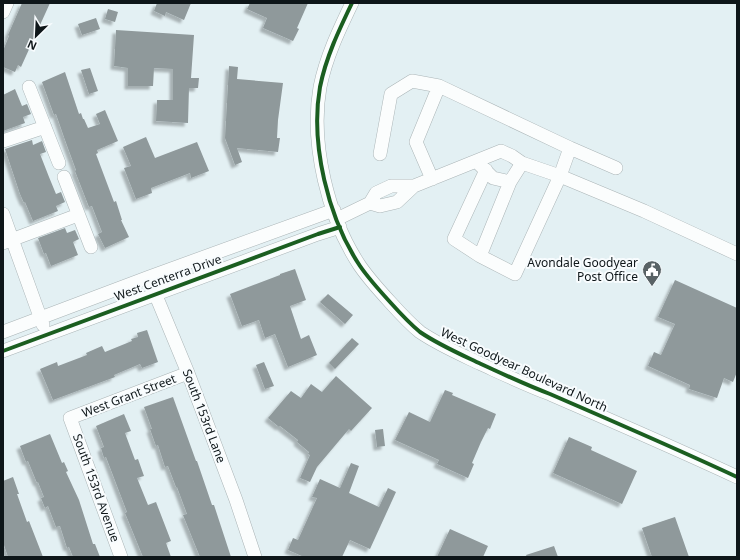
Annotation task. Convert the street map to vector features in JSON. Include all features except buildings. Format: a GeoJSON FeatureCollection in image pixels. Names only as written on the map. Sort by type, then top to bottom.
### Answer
{"type":"FeatureCollection","features":[{"type":"Feature","properties":{"kind":"street"},"geometry":{"type":"LineString","coordinates":[[3,12],[7,3]]}},
{"type":"Feature","properties":{"kind":"street","name":"West Goodyear Boulevard North"},"geometry":{"type":"LineString","coordinates":[[352,3],[336,37],[320,87],[317,108],[319,152],[329,198],[337,219],[360,265],[372,283],[419,331],[463,356],[737,477]]}},
{"type":"Feature","properties":{"kind":"street"},"geometry":{"type":"LineString","coordinates":[[380,154],[391,94],[412,81],[439,86],[616,168]]}},
{"type":"Feature","properties":{"kind":"street"},"geometry":{"type":"LineString","coordinates":[[432,180],[416,142],[439,86]]}},
{"type":"Feature","properties":{"kind":"street"},"geometry":{"type":"LineString","coordinates":[[29,87],[59,163]]}},
{"type":"Feature","properties":{"kind":"street"},"geometry":{"type":"LineString","coordinates":[[3,141],[45,127]]}},
{"type":"Feature","properties":{"kind":"street"},"geometry":{"type":"LineString","coordinates":[[482,166],[454,239],[480,256],[515,274],[560,176],[570,148]]}},
{"type":"Feature","properties":{"kind":"street"},"geometry":{"type":"LineString","coordinates":[[337,219],[370,203],[376,193],[391,186],[414,186],[482,166],[501,152],[512,156],[522,163],[560,176],[644,211],[737,254]]}},
{"type":"Feature","properties":{"kind":"street"},"geometry":{"type":"LineString","coordinates":[[480,256],[510,182],[522,163]]}},
{"type":"Feature","properties":{"kind":"street"},"geometry":{"type":"LineString","coordinates":[[482,166],[493,178],[510,182]]}},
{"type":"Feature","properties":{"kind":"street"},"geometry":{"type":"LineString","coordinates":[[64,178],[91,247]]}},
{"type":"Feature","properties":{"kind":"street"},"geometry":{"type":"LineString","coordinates":[[391,186],[397,202]]}},
{"type":"Feature","properties":{"kind":"street"},"geometry":{"type":"LineString","coordinates":[[370,203],[380,206],[397,202],[414,186]]}},
{"type":"Feature","properties":{"kind":"street"},"geometry":{"type":"LineString","coordinates":[[3,214],[8,242],[46,334]]}},
{"type":"Feature","properties":{"kind":"street"},"geometry":{"type":"LineString","coordinates":[[8,242],[78,215]]}},
{"type":"Feature","properties":{"kind":"street","name":"West Centerra Drive"},"geometry":{"type":"LineString","coordinates":[[3,332],[149,277],[337,219]]}},
{"type":"Feature","properties":{"kind":"street","name":"West Centerra Drive"},"geometry":{"type":"LineString","coordinates":[[3,351],[155,293],[318,234],[337,219]]}},
{"type":"Feature","properties":{"kind":"street","name":"South 153rd Lane"},"geometry":{"type":"LineString","coordinates":[[149,277],[188,373],[236,500],[255,557]]}},
{"type":"Feature","properties":{"kind":"street","name":"West Grant Street"},"geometry":{"type":"LineString","coordinates":[[70,418],[188,373]]}},
{"type":"Feature","properties":{"kind":"street","name":"South 153rd Avenue"},"geometry":{"type":"LineString","coordinates":[[70,418],[121,557]]}},
{"type":"Feature","properties":{"kind":"cycle path"},"geometry":{"type":"LineString","coordinates":[[352,3],[333,44],[320,87],[318,132],[324,180],[339,226],[360,266],[371,280],[397,310],[427,337],[465,357],[737,477]]}},
{"type":"Feature","properties":{"kind":"cycle path"},"geometry":{"type":"LineString","coordinates":[[3,351],[340,227]]}},
{"type":"Feature","properties":{"kind":"place","name":"Avondale Goodyear Post Office"},"geometry":{"type":"Point","coordinates":[652,287]}}]}
